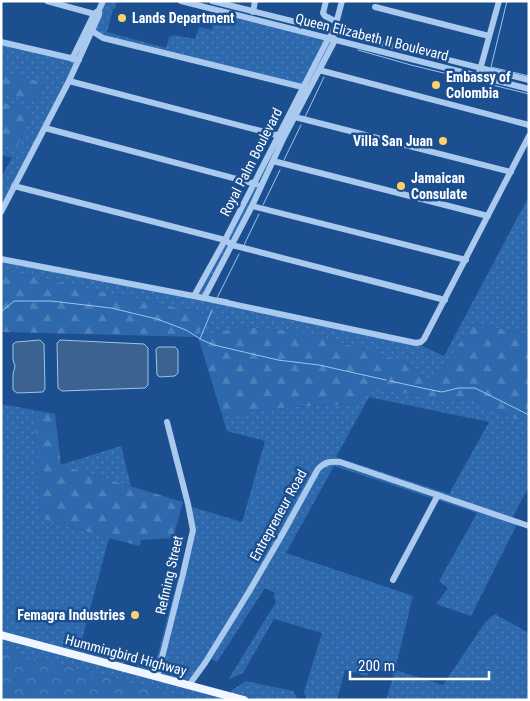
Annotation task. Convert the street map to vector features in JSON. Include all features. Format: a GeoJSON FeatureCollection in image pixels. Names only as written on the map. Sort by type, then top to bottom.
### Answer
{"type":"FeatureCollection","features":[{"type":"Feature","properties":{"kind":"main road","name":"Hummingbird Highway"},"geometry":{"type":"LineString","coordinates":[[1,636],[244,700]]}},
{"type":"Feature","properties":{"kind":"street"},"geometry":{"type":"LineString","coordinates":[[47,1],[97,13]]}},
{"type":"Feature","properties":{"kind":"street"},"geometry":{"type":"LineString","coordinates":[[1,212],[68,81],[75,59],[103,1]]}},
{"type":"Feature","properties":{"kind":"street","name":"Queen Elizabeth II Boulevard"},"geometry":{"type":"LineString","coordinates":[[181,1],[529,90]]}},
{"type":"Feature","properties":{"kind":"street"},"geometry":{"type":"LineString","coordinates":[[253,12],[256,1]]}},
{"type":"Feature","properties":{"kind":"street"},"geometry":{"type":"LineString","coordinates":[[326,1],[325,16],[337,22]]}},
{"type":"Feature","properties":{"kind":"street"},"geometry":{"type":"LineString","coordinates":[[331,39],[342,1]]}},
{"type":"Feature","properties":{"kind":"street"},"geometry":{"type":"LineString","coordinates":[[478,77],[499,1]]}},
{"type":"Feature","properties":{"kind":"street"},"geometry":{"type":"LineString","coordinates":[[212,9],[213,2]]}},
{"type":"Feature","properties":{"kind":"street","name":"Queen Elizabeth II Boulevard"},"geometry":{"type":"LineString","coordinates":[[213,2],[529,80]]}},
{"type":"Feature","properties":{"kind":"street"},"geometry":{"type":"LineString","coordinates":[[375,7],[489,36]]}},
{"type":"Feature","properties":{"kind":"street"},"geometry":{"type":"LineString","coordinates":[[75,59],[92,30],[97,13]]}},
{"type":"Feature","properties":{"kind":"street"},"geometry":{"type":"LineString","coordinates":[[92,30],[103,38],[306,88]]}},
{"type":"Feature","properties":{"kind":"street","name":"Royal Palm Boulevard"},"geometry":{"type":"LineString","coordinates":[[204,298],[262,185],[273,161],[281,136],[294,118],[306,88],[319,70],[331,39]]}},
{"type":"Feature","properties":{"kind":"street","name":"Royal Palm Boulevard"},"geometry":{"type":"LineString","coordinates":[[194,296],[281,136],[331,39]]}},
{"type":"Feature","properties":{"kind":"street"},"geometry":{"type":"LineString","coordinates":[[1,42],[75,59]]}},
{"type":"Feature","properties":{"kind":"street"},"geometry":{"type":"LineString","coordinates":[[319,70],[529,124]]}},
{"type":"Feature","properties":{"kind":"street"},"geometry":{"type":"LineString","coordinates":[[68,81],[281,136]]}},
{"type":"Feature","properties":{"kind":"street"},"geometry":{"type":"LineString","coordinates":[[294,118],[510,172]]}},
{"type":"Feature","properties":{"kind":"street"},"geometry":{"type":"LineString","coordinates":[[45,128],[262,185]]}},
{"type":"Feature","properties":{"kind":"street"},"geometry":{"type":"LineString","coordinates":[[1,258],[204,298],[416,343],[421,342],[424,340],[466,260],[529,136]]}},
{"type":"Feature","properties":{"kind":"street"},"geometry":{"type":"LineString","coordinates":[[273,161],[488,216]]}},
{"type":"Feature","properties":{"kind":"street"},"geometry":{"type":"LineString","coordinates":[[14,186],[225,240],[232,245],[445,300]]}},
{"type":"Feature","properties":{"kind":"street"},"geometry":{"type":"LineString","coordinates":[[252,206],[466,260]]}},
{"type":"Feature","properties":{"kind":"street","name":"Refining Street"},"geometry":{"type":"LineString","coordinates":[[157,677],[193,530],[167,422]]}},
{"type":"Feature","properties":{"kind":"street","name":"Entrepreneur Road"},"geometry":{"type":"LineString","coordinates":[[189,685],[205,663],[250,590],[318,469],[324,464],[331,461],[340,462],[529,526]]}},
{"type":"Feature","properties":{"kind":"street"},"geometry":{"type":"LineString","coordinates":[[393,580],[438,495]]}},
{"type":"Feature","properties":{"kind":"green space"},"geometry":{"type":"Polygon","coordinates":[[[106,1],[117,1],[107,32],[166,48],[169,37],[173,35],[195,39],[199,27],[212,30],[215,14],[335,40],[205,298],[416,343],[444,356],[529,196],[529,335],[473,323],[433,383],[405,362],[296,331],[241,327],[198,337],[207,314],[1,270],[1,257],[194,296],[303,88],[103,38],[92,31],[106,1]]]}},
{"type":"Feature","properties":{"kind":"green space"},"geometry":{"type":"Polygon","coordinates":[[[1,42],[79,60],[1,211],[1,177],[12,158],[1,155],[1,145],[16,149],[33,110],[1,102],[1,93],[38,102],[44,84],[1,71],[1,42]]]}},
{"type":"Feature","properties":{"kind":"green space"},"geometry":{"type":"Polygon","coordinates":[[[1,71],[44,83],[38,102],[1,93],[1,71]]]}},
{"type":"Feature","properties":{"kind":"green space"},"geometry":{"type":"Polygon","coordinates":[[[1,102],[33,110],[16,149],[1,145],[1,102]]]}},
{"type":"Feature","properties":{"kind":"green space"},"geometry":{"type":"Polygon","coordinates":[[[1,270],[207,314],[198,337],[1,332],[1,270]]]}},
{"type":"Feature","properties":{"kind":"green space"},"geometry":{"type":"Polygon","coordinates":[[[473,323],[529,335],[529,424],[486,408],[472,398],[449,402],[405,393],[367,390],[355,404],[290,407],[222,415],[198,337],[241,327],[296,331],[405,362],[433,383],[473,323]]]}},
{"type":"Feature","properties":{"kind":"green space"},"geometry":{"type":"Polygon","coordinates":[[[367,390],[405,393],[449,402],[472,398],[486,408],[529,424],[529,487],[511,520],[518,522],[471,616],[436,604],[448,588],[439,581],[477,513],[334,466],[286,553],[413,596],[395,670],[443,685],[486,621],[495,614],[529,633],[529,700],[386,700],[394,674],[370,668],[367,676],[345,670],[337,700],[307,700],[304,692],[322,633],[274,619],[243,673],[228,680],[276,602],[275,593],[265,588],[217,662],[206,656],[192,677],[186,681],[138,668],[136,663],[138,657],[156,660],[190,534],[186,505],[242,522],[265,441],[227,431],[222,415],[290,407],[355,404],[367,390]],[[369,397],[336,457],[449,494],[489,422],[369,397]]]}},
{"type":"Feature","properties":{"kind":"green space"},"geometry":{"type":"Polygon","coordinates":[[[1,404],[34,410],[40,518],[109,538],[81,643],[131,655],[127,663],[122,664],[1,632],[1,404]]]}},
{"type":"Feature","properties":{"kind":"green space"},"geometry":{"type":"Polygon","coordinates":[[[34,410],[55,414],[61,465],[183,502],[173,538],[141,540],[140,546],[40,518],[34,410]]]}},
{"type":"Feature","properties":{"kind":"green space"},"geometry":{"type":"Polygon","coordinates":[[[121,446],[131,486],[60,465],[121,446]]]}},
{"type":"Feature","properties":{"kind":"green space"},"geometry":{"type":"Polygon","coordinates":[[[1,639],[232,700],[196,700],[1,649],[1,639]]]}},
{"type":"Feature","properties":{"kind":"green space"},"geometry":{"type":"Polygon","coordinates":[[[1,649],[196,700],[1,700],[1,649]]]}},
{"type":"Feature","properties":{"kind":"green space"},"geometry":{"type":"Polygon","coordinates":[[[246,681],[293,691],[297,700],[257,700],[231,693],[232,690],[246,681]]]}},
{"type":"Feature","properties":{"kind":"shaded area"},"geometry":{"type":"Polygon","coordinates":[[[40,340],[44,344],[45,389],[43,392],[17,393],[13,390],[15,366],[13,344],[16,342],[40,340]]]}},
{"type":"Feature","properties":{"kind":"shaded area"},"geometry":{"type":"Polygon","coordinates":[[[60,340],[144,344],[148,348],[148,385],[145,388],[62,391],[58,388],[57,343],[60,340]]]}},
{"type":"Feature","properties":{"kind":"shaded area"},"geometry":{"type":"Polygon","coordinates":[[[159,347],[175,347],[178,350],[178,373],[175,376],[160,377],[157,375],[156,349],[159,347]]]}},
{"type":"Feature","properties":{"kind":"waterway"},"geometry":{"type":"LineString","coordinates":[[507,1],[491,67],[529,76]]}},
{"type":"Feature","properties":{"kind":"waterway"},"geometry":{"type":"LineString","coordinates":[[358,50],[529,94]]}},
{"type":"Feature","properties":{"kind":"waterway"},"geometry":{"type":"LineString","coordinates":[[305,117],[324,77]]}},
{"type":"Feature","properties":{"kind":"waterway"},"geometry":{"type":"LineString","coordinates":[[284,160],[301,125]]}},
{"type":"Feature","properties":{"kind":"waterway"},"geometry":{"type":"LineString","coordinates":[[263,205],[280,170]]}},
{"type":"Feature","properties":{"kind":"waterway"},"geometry":{"type":"LineString","coordinates":[[244,245],[259,214]]}},
{"type":"Feature","properties":{"kind":"waterway"},"geometry":{"type":"LineString","coordinates":[[228,300],[217,298],[239,254]]}},
{"type":"Feature","properties":{"kind":"waterway"},"geometry":{"type":"LineString","coordinates":[[360,275],[422,291]]}},
{"type":"Feature","properties":{"kind":"waterway"},"geometry":{"type":"LineString","coordinates":[[1,312],[14,301],[51,301],[111,308],[157,319],[186,330],[214,345],[278,360],[319,365],[386,380]]}},
{"type":"Feature","properties":{"kind":"waterway"},"geometry":{"type":"LineString","coordinates":[[200,339],[212,310]]}},
{"type":"Feature","properties":{"kind":"waterway"},"geometry":{"type":"LineString","coordinates":[[390,381],[442,392],[458,388],[475,388],[529,415]]}},
{"type":"Feature","properties":{"kind":"place","name":"Lands Department"},"geometry":{"type":"Point","coordinates":[122,18]}},
{"type":"Feature","properties":{"kind":"place","name":"Embassy of Colombia"},"geometry":{"type":"Point","coordinates":[436,85]}},
{"type":"Feature","properties":{"kind":"place","name":"Villa San Juan"},"geometry":{"type":"Point","coordinates":[443,141]}},
{"type":"Feature","properties":{"kind":"place","name":"Jamaican Consulate"},"geometry":{"type":"Point","coordinates":[401,186]}},
{"type":"Feature","properties":{"kind":"place","name":"Femagra Industries"},"geometry":{"type":"Point","coordinates":[135,615]}}]}
